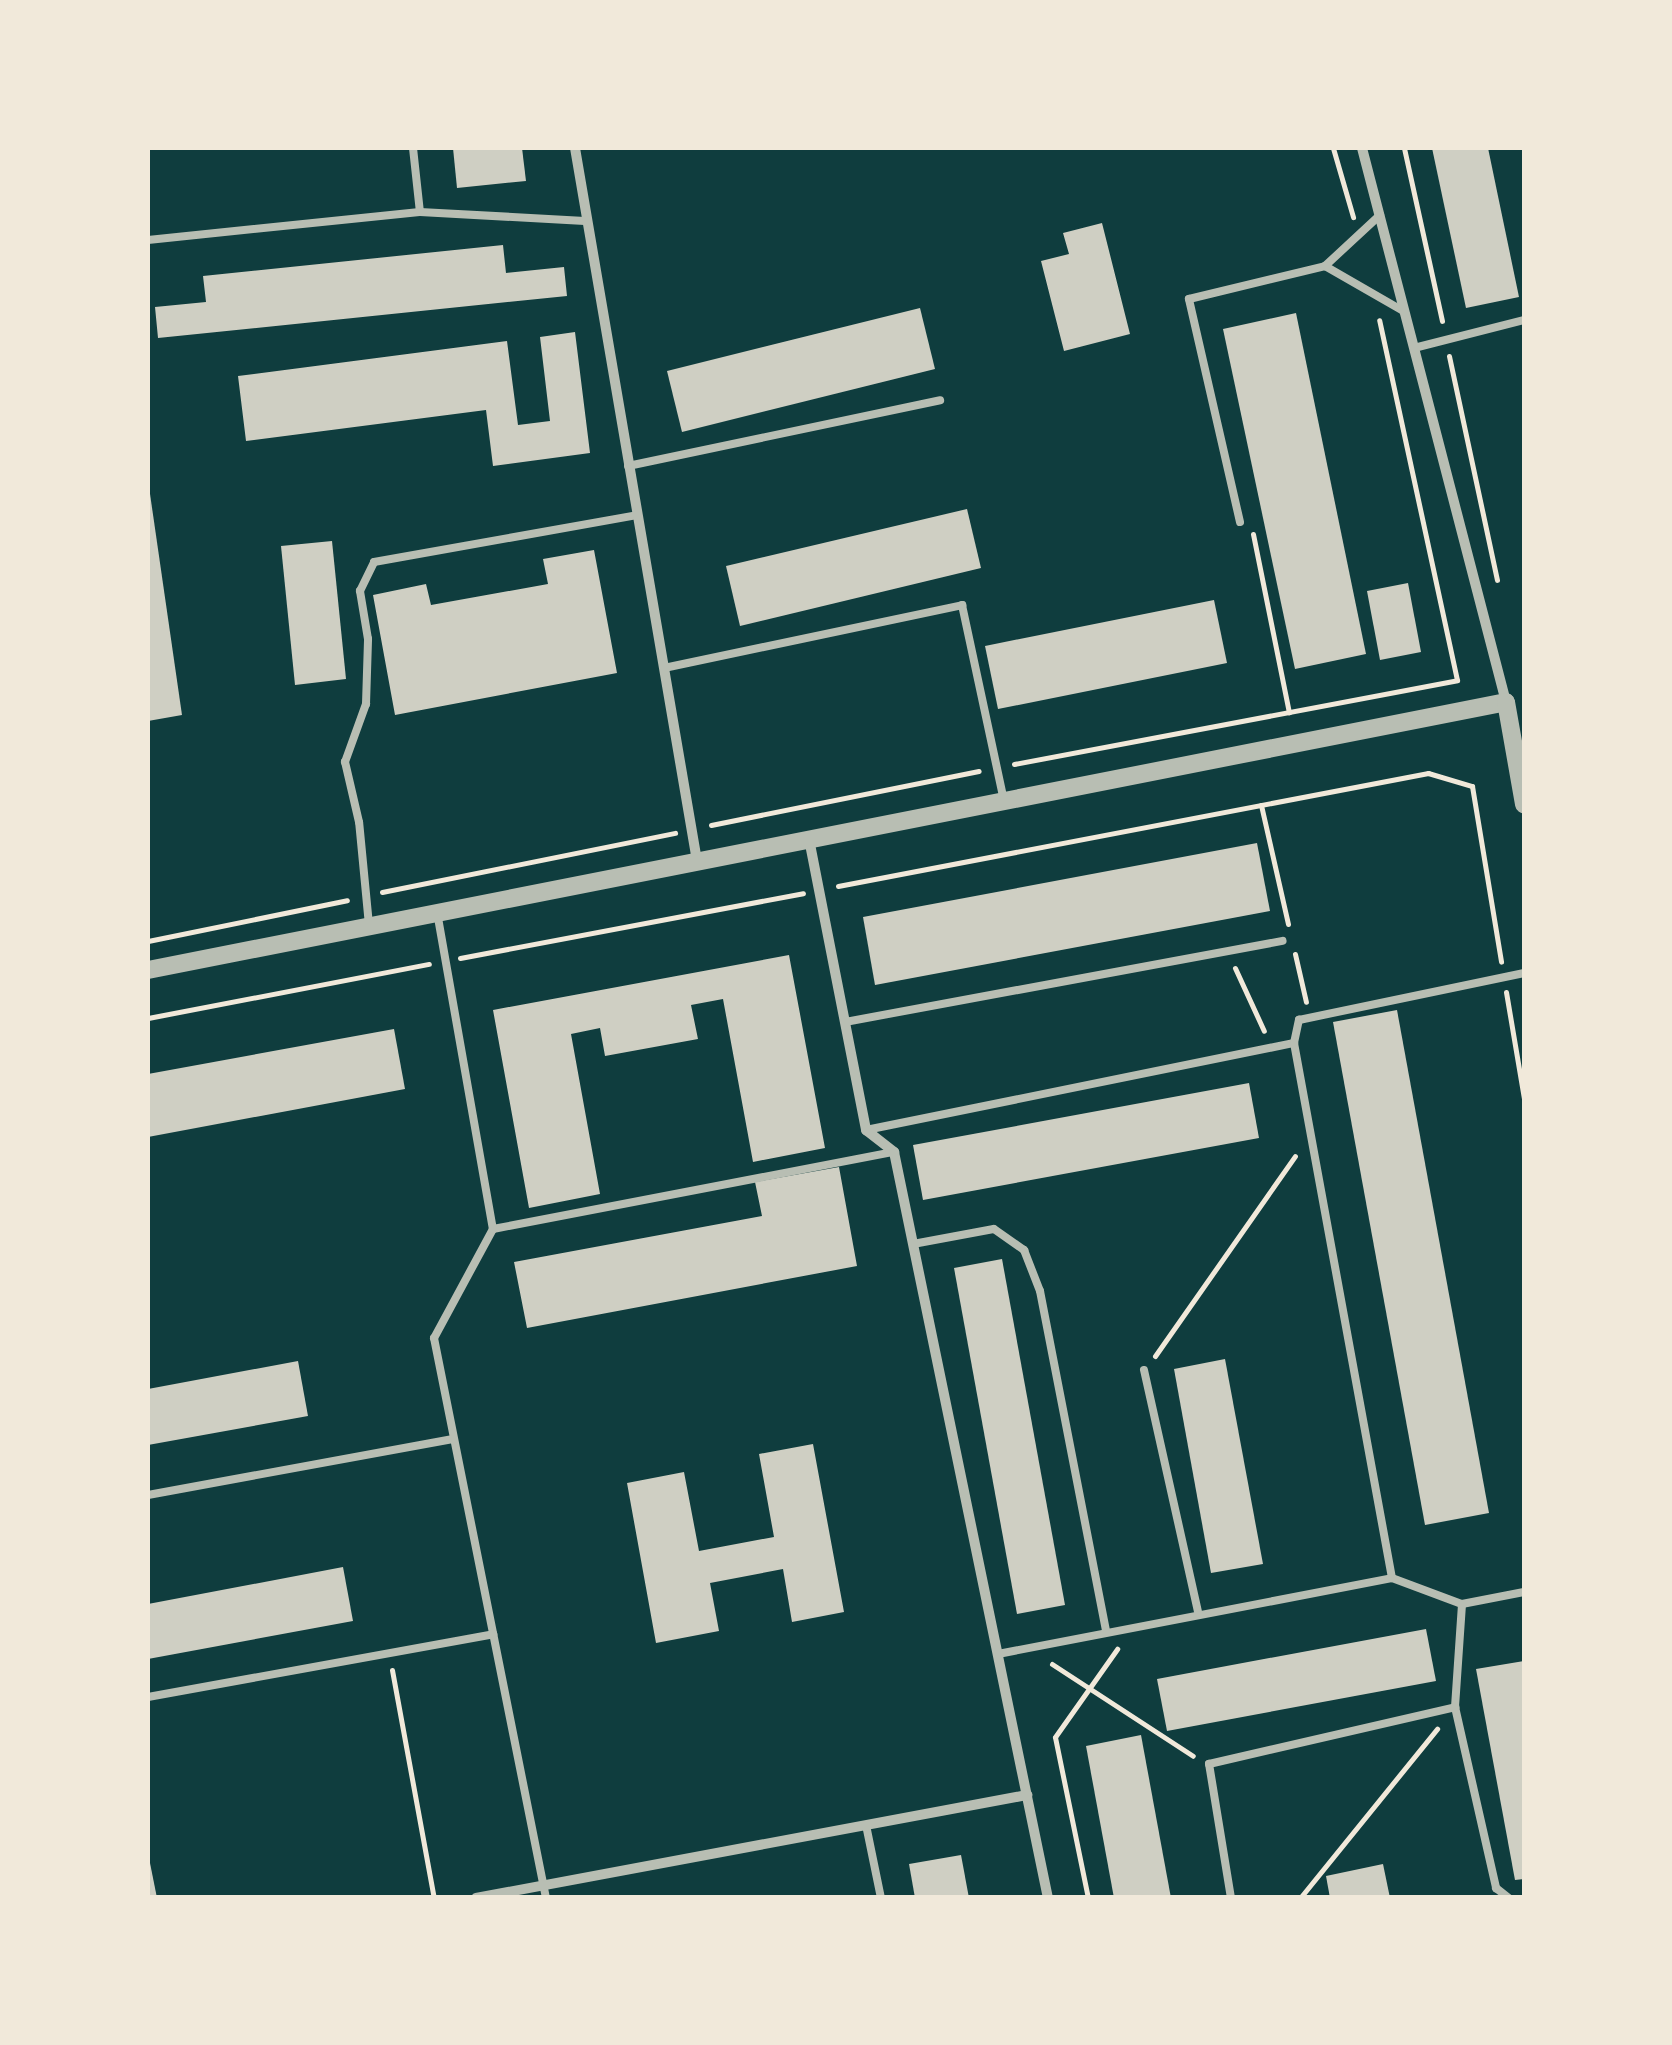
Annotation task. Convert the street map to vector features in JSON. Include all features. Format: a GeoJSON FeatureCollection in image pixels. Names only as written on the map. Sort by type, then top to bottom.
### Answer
{"type":"FeatureCollection","features":[{"type":"Feature","properties":{"kind":"street"},"geometry":{"type":"LineString","coordinates":[[575,148],[584,222],[697,861]]}},
{"type":"Feature","properties":{"kind":"street"},"geometry":{"type":"LineString","coordinates":[[1362,148],[1506,702],[1524,804]]}},
{"type":"Feature","properties":{"kind":"street"},"geometry":{"type":"LineString","coordinates":[[148,970],[1506,702]]}},
{"type":"Feature","properties":{"kind":"street"},"geometry":{"type":"LineString","coordinates":[[809,839],[866,1130],[894,1152],[1048,1898]]}},
{"type":"Feature","properties":{"kind":"street"},"geometry":{"type":"LineString","coordinates":[[476,1898],[1027,1795]]}},
{"type":"Feature","properties":{"kind":"lane"},"geometry":{"type":"LineString","coordinates":[[412,148],[420,212]]}},
{"type":"Feature","properties":{"kind":"lane"},"geometry":{"type":"LineString","coordinates":[[148,240],[420,212],[584,222]]}},
{"type":"Feature","properties":{"kind":"lane"},"geometry":{"type":"LineString","coordinates":[[1240,522],[1188,299],[1325,266],[1380,215]]}},
{"type":"Feature","properties":{"kind":"lane"},"geometry":{"type":"LineString","coordinates":[[1325,266],[1405,312]]}},
{"type":"Feature","properties":{"kind":"lane"},"geometry":{"type":"LineString","coordinates":[[1414,348],[1524,320]]}},
{"type":"Feature","properties":{"kind":"lane"},"geometry":{"type":"LineString","coordinates":[[628,466],[940,400]]}},
{"type":"Feature","properties":{"kind":"lane"},"geometry":{"type":"LineString","coordinates":[[369,926],[359,822],[345,762],[366,704],[368,639],[360,591],[374,562],[637,515]]}},
{"type":"Feature","properties":{"kind":"lane"},"geometry":{"type":"LineString","coordinates":[[664,668],[962,605],[1004,800]]}},
{"type":"Feature","properties":{"kind":"lane"},"geometry":{"type":"LineString","coordinates":[[437,912],[493,1230],[434,1338],[546,1898]]}},
{"type":"Feature","properties":{"kind":"lane"},"geometry":{"type":"LineString","coordinates":[[845,1022],[1283,941]]}},
{"type":"Feature","properties":{"kind":"lane"},"geometry":{"type":"LineString","coordinates":[[1392,1578],[1294,1043],[1299,1020],[1524,973]]}},
{"type":"Feature","properties":{"kind":"lane"},"geometry":{"type":"LineString","coordinates":[[866,1130],[1294,1043]]}},
{"type":"Feature","properties":{"kind":"lane"},"geometry":{"type":"LineString","coordinates":[[493,1230],[894,1152]]}},
{"type":"Feature","properties":{"kind":"lane"},"geometry":{"type":"LineString","coordinates":[[914,1244],[994,1229],[1024,1250],[1040,1292],[1106,1630]]}},
{"type":"Feature","properties":{"kind":"lane"},"geometry":{"type":"LineString","coordinates":[[1144,1370],[1198,1611]]}},
{"type":"Feature","properties":{"kind":"lane"},"geometry":{"type":"LineString","coordinates":[[148,1495],[452,1439]]}},
{"type":"Feature","properties":{"kind":"lane"},"geometry":{"type":"LineString","coordinates":[[998,1654],[1198,1611],[1392,1578],[1462,1604],[1524,1592]]}},
{"type":"Feature","properties":{"kind":"lane"},"geometry":{"type":"LineString","coordinates":[[1462,1604],[1454,1707],[1496,1888],[1509,1898]]}},
{"type":"Feature","properties":{"kind":"lane"},"geometry":{"type":"LineString","coordinates":[[148,1697],[494,1634]]}},
{"type":"Feature","properties":{"kind":"lane"},"geometry":{"type":"LineString","coordinates":[[1231,1898],[1209,1764],[1454,1707]]}},
{"type":"Feature","properties":{"kind":"lane"},"geometry":{"type":"LineString","coordinates":[[866,1825],[881,1898]]}},
{"type":"Feature","properties":{"kind":"path"},"geometry":{"type":"LineString","coordinates":[[1404,148],[1500,594]]}},
{"type":"Feature","properties":{"kind":"path"},"geometry":{"type":"LineString","coordinates":[[1240,522],[1250,519],[1289,712]]}},
{"type":"Feature","properties":{"kind":"path"},"geometry":{"type":"LineString","coordinates":[[148,1018],[1428,773],[1472,786],[1524,1098]]}},
{"type":"Feature","properties":{"kind":"path"},"geometry":{"type":"LineString","coordinates":[[1261,805],[1310,1017]]}},
{"type":"Feature","properties":{"kind":"path"},"geometry":{"type":"LineString","coordinates":[[1228,951],[1271,1048]]}},
{"type":"Feature","properties":{"kind":"path"},"geometry":{"type":"LineString","coordinates":[[1144,1370],[1310,1134]]}},
{"type":"Feature","properties":{"kind":"path"},"geometry":{"type":"LineString","coordinates":[[1088,1898],[1055,1737],[1134,1625]]}},
{"type":"Feature","properties":{"kind":"path"},"geometry":{"type":"LineString","coordinates":[[1029,1647],[1160,1740],[1209,1764]]}},
{"type":"Feature","properties":{"kind":"path"},"geometry":{"type":"LineString","coordinates":[[389,1652],[434,1898]]}},
{"type":"Feature","properties":{"kind":"path"},"geometry":{"type":"LineString","coordinates":[[1300,1898],[1454,1707]]}},
{"type":"Feature","properties":{"kind":"building"},"geometry":{"type":"Polygon","coordinates":[[[453,148],[522,148],[526,181],[457,188],[453,148]]]}},
{"type":"Feature","properties":{"kind":"building"},"geometry":{"type":"Polygon","coordinates":[[[1432,148],[1488,148],[1519,297],[1466,308],[1432,148]]]}},
{"type":"Feature","properties":{"kind":"building"},"geometry":{"type":"Polygon","coordinates":[[[1102,223],[1130,334],[1064,351],[1041,261],[1069,254],[1063,233],[1102,223]]]}},
{"type":"Feature","properties":{"kind":"building"},"geometry":{"type":"Polygon","coordinates":[[[503,245],[506,273],[564,267],[567,296],[158,338],[155,307],[206,302],[203,276],[503,245]]]}},
{"type":"Feature","properties":{"kind":"building"},"geometry":{"type":"Polygon","coordinates":[[[920,308],[935,369],[682,432],[667,371],[920,308]]]}},
{"type":"Feature","properties":{"kind":"building"},"geometry":{"type":"Polygon","coordinates":[[[1296,313],[1366,654],[1295,669],[1223,329],[1296,313]]]}},
{"type":"Feature","properties":{"kind":"building"},"geometry":{"type":"Polygon","coordinates":[[[575,332],[590,453],[493,466],[486,410],[246,441],[238,376],[507,341],[518,425],[550,421],[540,337],[575,332]]]}},
{"type":"Feature","properties":{"kind":"building"},"geometry":{"type":"Polygon","coordinates":[[[148,480],[182,715],[148,721],[148,480]]]}},
{"type":"Feature","properties":{"kind":"building"},"geometry":{"type":"Polygon","coordinates":[[[967,509],[981,568],[740,626],[726,566],[967,509]]]}},
{"type":"Feature","properties":{"kind":"building"},"geometry":{"type":"Polygon","coordinates":[[[332,541],[346,679],[295,685],[281,546],[332,541]]]}},
{"type":"Feature","properties":{"kind":"building"},"geometry":{"type":"Polygon","coordinates":[[[594,550],[617,673],[395,715],[373,595],[426,584],[431,605],[548,584],[543,559],[594,550]]]}},
{"type":"Feature","properties":{"kind":"building"},"geometry":{"type":"Polygon","coordinates":[[[1408,583],[1421,652],[1380,660],[1367,591],[1408,583]]]}},
{"type":"Feature","properties":{"kind":"building"},"geometry":{"type":"Polygon","coordinates":[[[1214,600],[1227,663],[998,709],[985,646],[1214,600]]]}},
{"type":"Feature","properties":{"kind":"building"},"geometry":{"type":"Polygon","coordinates":[[[1257,843],[1270,911],[875,985],[863,917],[1257,843]]]}},
{"type":"Feature","properties":{"kind":"building"},"geometry":{"type":"Polygon","coordinates":[[[789,955],[825,1148],[753,1162],[723,999],[691,1005],[698,1039],[605,1056],[600,1028],[571,1034],[600,1194],[529,1208],[493,1010],[789,955]]]}},
{"type":"Feature","properties":{"kind":"building"},"geometry":{"type":"Polygon","coordinates":[[[1397,1010],[1489,1513],[1425,1525],[1333,1022],[1397,1010]]]}},
{"type":"Feature","properties":{"kind":"building"},"geometry":{"type":"Polygon","coordinates":[[[394,1029],[405,1089],[148,1137],[148,1074],[394,1029]]]}},
{"type":"Feature","properties":{"kind":"building"},"geometry":{"type":"Polygon","coordinates":[[[1249,1083],[1259,1138],[923,1200],[913,1145],[1249,1083]]]}},
{"type":"Feature","properties":{"kind":"building"},"geometry":{"type":"Polygon","coordinates":[[[839,1167],[857,1266],[527,1328],[514,1262],[762,1216],[755,1182],[839,1167]]]}},
{"type":"Feature","properties":{"kind":"building"},"geometry":{"type":"Polygon","coordinates":[[[1002,1259],[1065,1605],[1017,1614],[954,1268],[1002,1259]]]}},
{"type":"Feature","properties":{"kind":"building"},"geometry":{"type":"Polygon","coordinates":[[[1225,1359],[1263,1564],[1211,1573],[1174,1369],[1225,1359]]]}},
{"type":"Feature","properties":{"kind":"building"},"geometry":{"type":"Polygon","coordinates":[[[298,1361],[308,1416],[148,1445],[148,1389],[298,1361]]]}},
{"type":"Feature","properties":{"kind":"building"},"geometry":{"type":"Polygon","coordinates":[[[813,1444],[844,1612],[792,1622],[783,1569],[710,1583],[719,1631],[656,1643],[627,1483],[684,1472],[699,1551],[774,1537],[759,1454],[813,1444]]]}},
{"type":"Feature","properties":{"kind":"building"},"geometry":{"type":"Polygon","coordinates":[[[343,1567],[353,1621],[148,1659],[148,1604],[343,1567]]]}},
{"type":"Feature","properties":{"kind":"building"},"geometry":{"type":"Polygon","coordinates":[[[1426,1629],[1436,1681],[1167,1731],[1157,1679],[1426,1629]]]}},
{"type":"Feature","properties":{"kind":"building"},"geometry":{"type":"Polygon","coordinates":[[[1524,1661],[1524,1879],[1515,1880],[1476,1669],[1524,1661]]]}},
{"type":"Feature","properties":{"kind":"building"},"geometry":{"type":"Polygon","coordinates":[[[1141,1735],[1171,1898],[1114,1898],[1086,1746],[1141,1735]]]}},
{"type":"Feature","properties":{"kind":"building"},"geometry":{"type":"Polygon","coordinates":[[[961,1855],[969,1898],[915,1898],[909,1864],[961,1855]]]}},
{"type":"Feature","properties":{"kind":"building"},"geometry":{"type":"Polygon","coordinates":[[[149,1858],[157,1898],[148,1898],[149,1858]]]}},
{"type":"Feature","properties":{"kind":"building"},"geometry":{"type":"Polygon","coordinates":[[[1383,1864],[1390,1898],[1330,1898],[1326,1876],[1383,1864]]]}}]}
